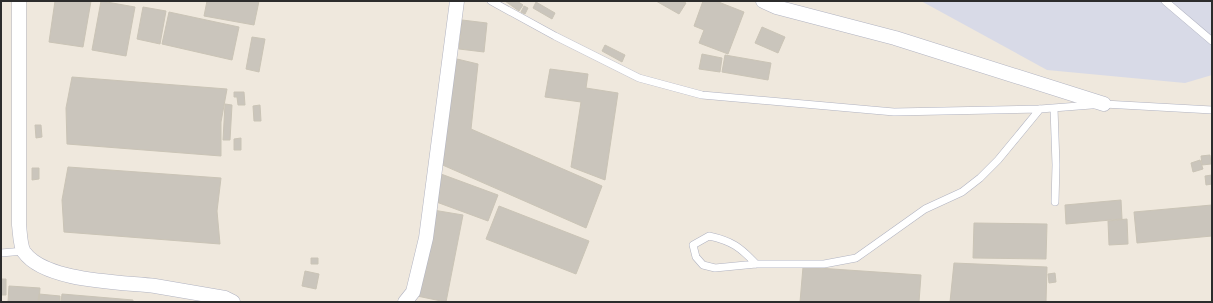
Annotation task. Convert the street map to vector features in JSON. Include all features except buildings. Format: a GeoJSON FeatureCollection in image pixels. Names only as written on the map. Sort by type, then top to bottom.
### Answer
{"type":"FeatureCollection","features":[{"type":"Feature","properties":{"kind":"street"},"geometry":{"type":"LineString","coordinates":[[19,1],[19,225],[24,251],[36,262],[55,272],[107,282],[154,286],[227,301]]}},
{"type":"Feature","properties":{"kind":"street"},"geometry":{"type":"LineString","coordinates":[[405,302],[413,292],[426,238],[457,1]]}},
{"type":"Feature","properties":{"kind":"street"},"geometry":{"type":"LineString","coordinates":[[763,1],[776,7],[895,38],[1104,104]]}},
{"type":"Feature","properties":{"kind":"lane"},"geometry":{"type":"LineString","coordinates":[[491,1],[555,36],[639,78],[702,96],[894,112],[1040,109],[1104,104],[1212,110]]}},
{"type":"Feature","properties":{"kind":"lane"},"geometry":{"type":"LineString","coordinates":[[1166,1],[1212,41]]}},
{"type":"Feature","properties":{"kind":"lane"},"geometry":{"type":"LineString","coordinates":[[1054,108],[1055,202]]}},
{"type":"Feature","properties":{"kind":"lane"},"geometry":{"type":"LineString","coordinates":[[756,264],[743,249],[728,240],[709,236],[693,245],[696,257],[703,265],[715,268],[756,264],[824,264],[856,258],[925,209],[962,192],[980,178],[998,160],[1040,109]]}},
{"type":"Feature","properties":{"kind":"lane"},"geometry":{"type":"LineString","coordinates":[[1,253],[24,251]]}},
{"type":"Feature","properties":{"kind":"shaded area"},"geometry":{"type":"Polygon","coordinates":[[[921,1],[1212,1],[1212,75],[1185,83],[1047,70],[921,1]]]}}]}
